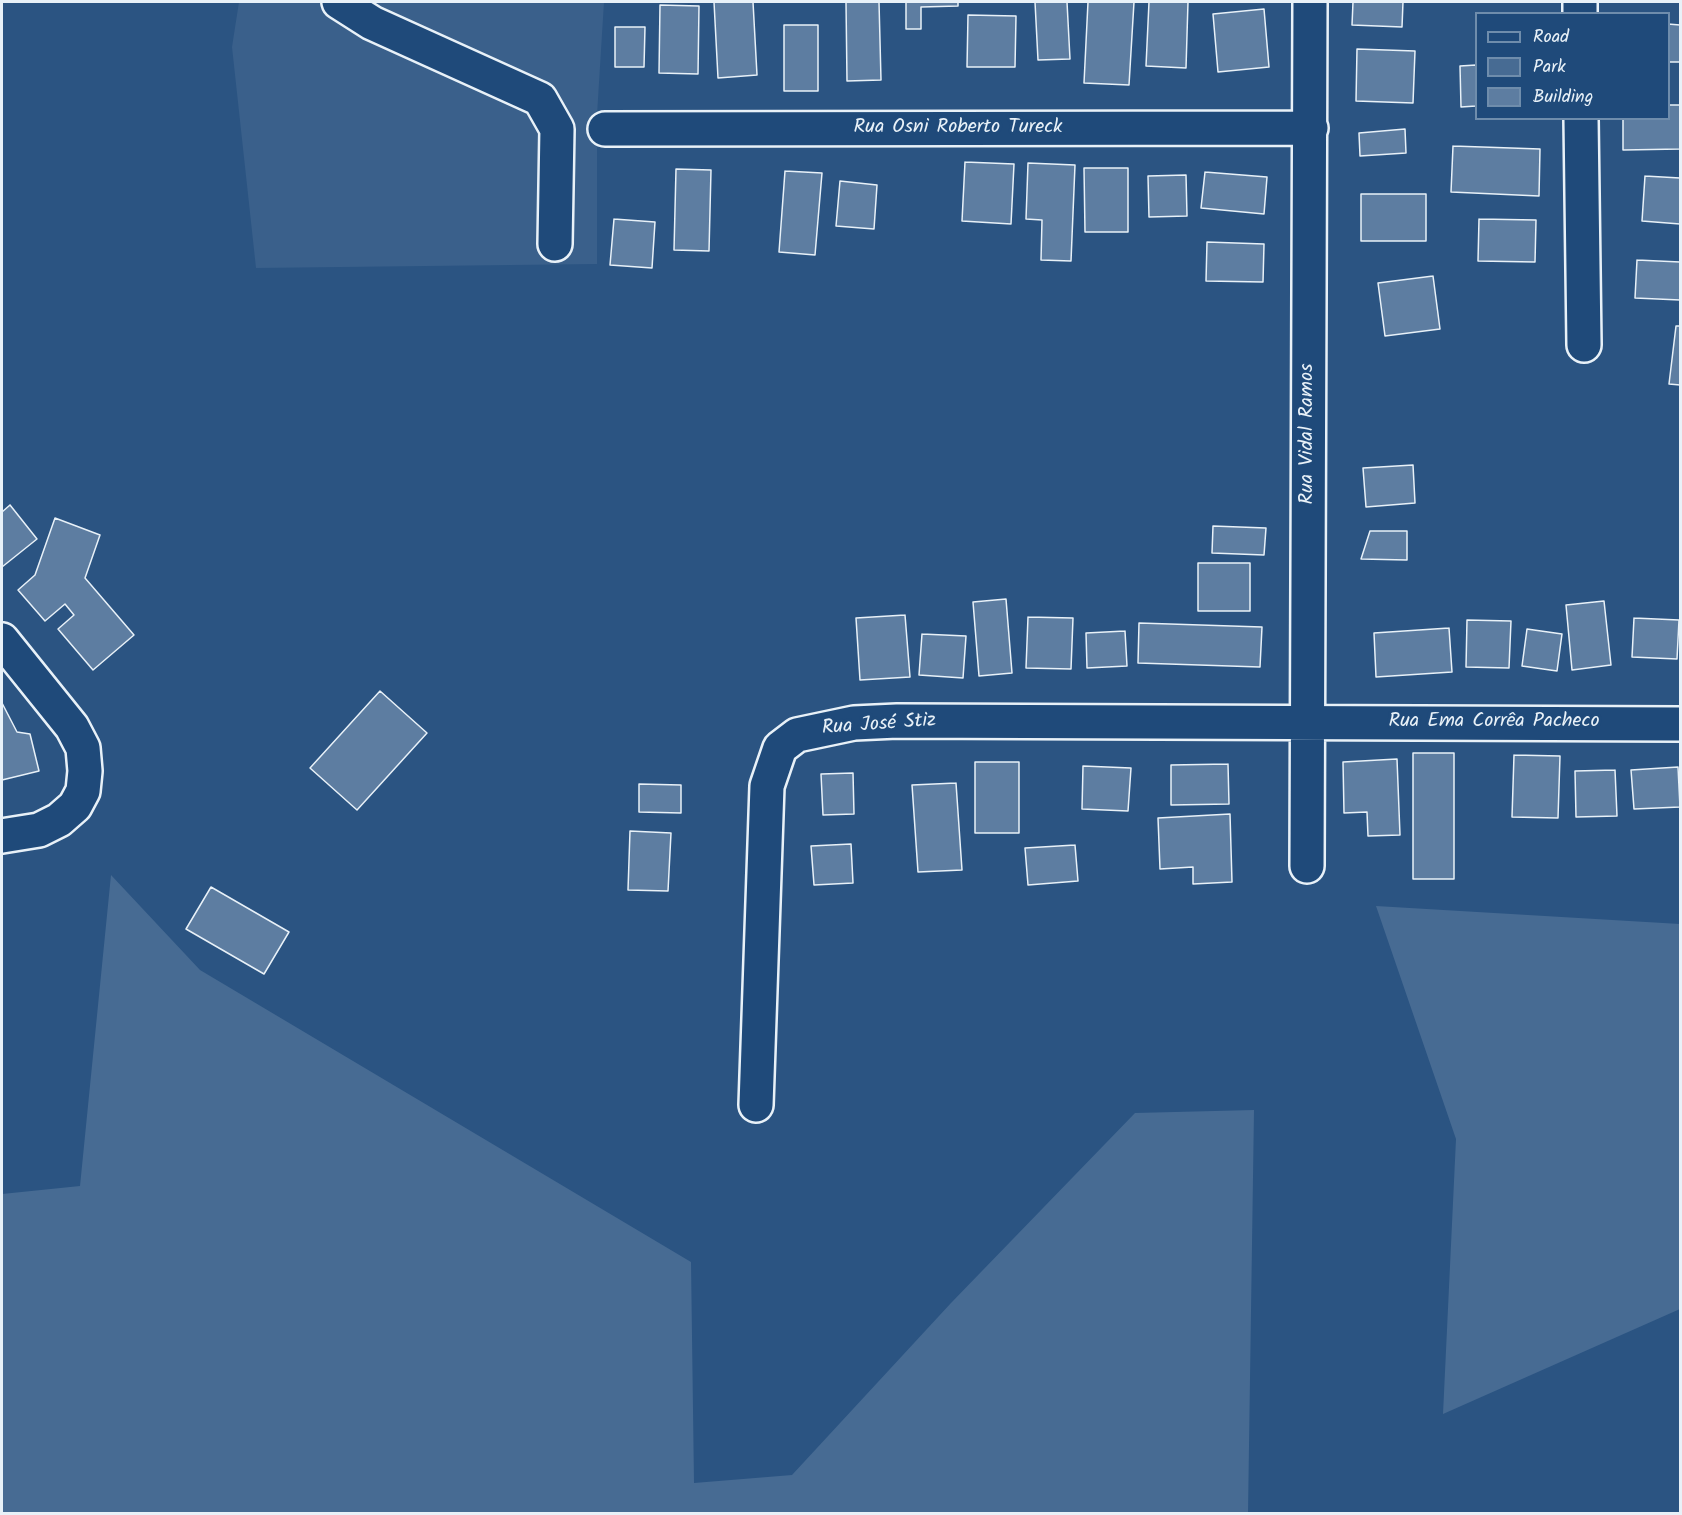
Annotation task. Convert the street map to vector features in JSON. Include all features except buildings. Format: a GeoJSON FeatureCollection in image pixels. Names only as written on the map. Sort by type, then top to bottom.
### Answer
{"type":"FeatureCollection","features":[{"type":"Feature","properties":{"kind":"street"},"geometry":{"type":"LineString","coordinates":[[339,2],[372,23],[540,99],[556,129],[555,244]]}},
{"type":"Feature","properties":{"kind":"street","name":"Rua Vidal Ramos"},"geometry":{"type":"LineString","coordinates":[[1307,866],[1310,2]]}},
{"type":"Feature","properties":{"kind":"street"},"geometry":{"type":"LineString","coordinates":[[1581,120],[1584,345]]}},
{"type":"Feature","properties":{"kind":"street","name":"Rua Osni Roberto Tureck"},"geometry":{"type":"LineString","coordinates":[[605,129],[1311,128]]}},
{"type":"Feature","properties":{"kind":"street"},"geometry":{"type":"LineString","coordinates":[[2,640],[72,727],[83,748],[85,771],[83,791],[75,806],[59,820],[39,830],[2,837]]}},
{"type":"Feature","properties":{"kind":"street","name":"Rua José Stiz"},"geometry":{"type":"LineString","coordinates":[[756,1105],[767,786],[780,748],[797,735],[843,725],[897,721],[1307,722]]}},
{"type":"Feature","properties":{"kind":"street","name":"Rua Ema Corrêa Pacheco"},"geometry":{"type":"LineString","coordinates":[[1307,722],[1680,724]]}},
{"type":"Feature","properties":{"kind":"shaded area"},"geometry":{"type":"Polygon","coordinates":[[[239,2],[604,2],[597,115],[597,264],[256,268],[232,47],[239,2]]]}},
{"type":"Feature","properties":{"kind":"green space"},"geometry":{"type":"Polygon","coordinates":[[[111,875],[200,970],[691,1262],[694,1483],[792,1475],[951,1303],[1135,1113],[1254,1110],[1248,1513],[2,1513],[2,1194],[80,1186],[111,875]]]}},
{"type":"Feature","properties":{"kind":"green space"},"geometry":{"type":"Polygon","coordinates":[[[1376,906],[1680,924],[1680,1309],[1443,1414],[1456,1139],[1376,906]]]}}]}
